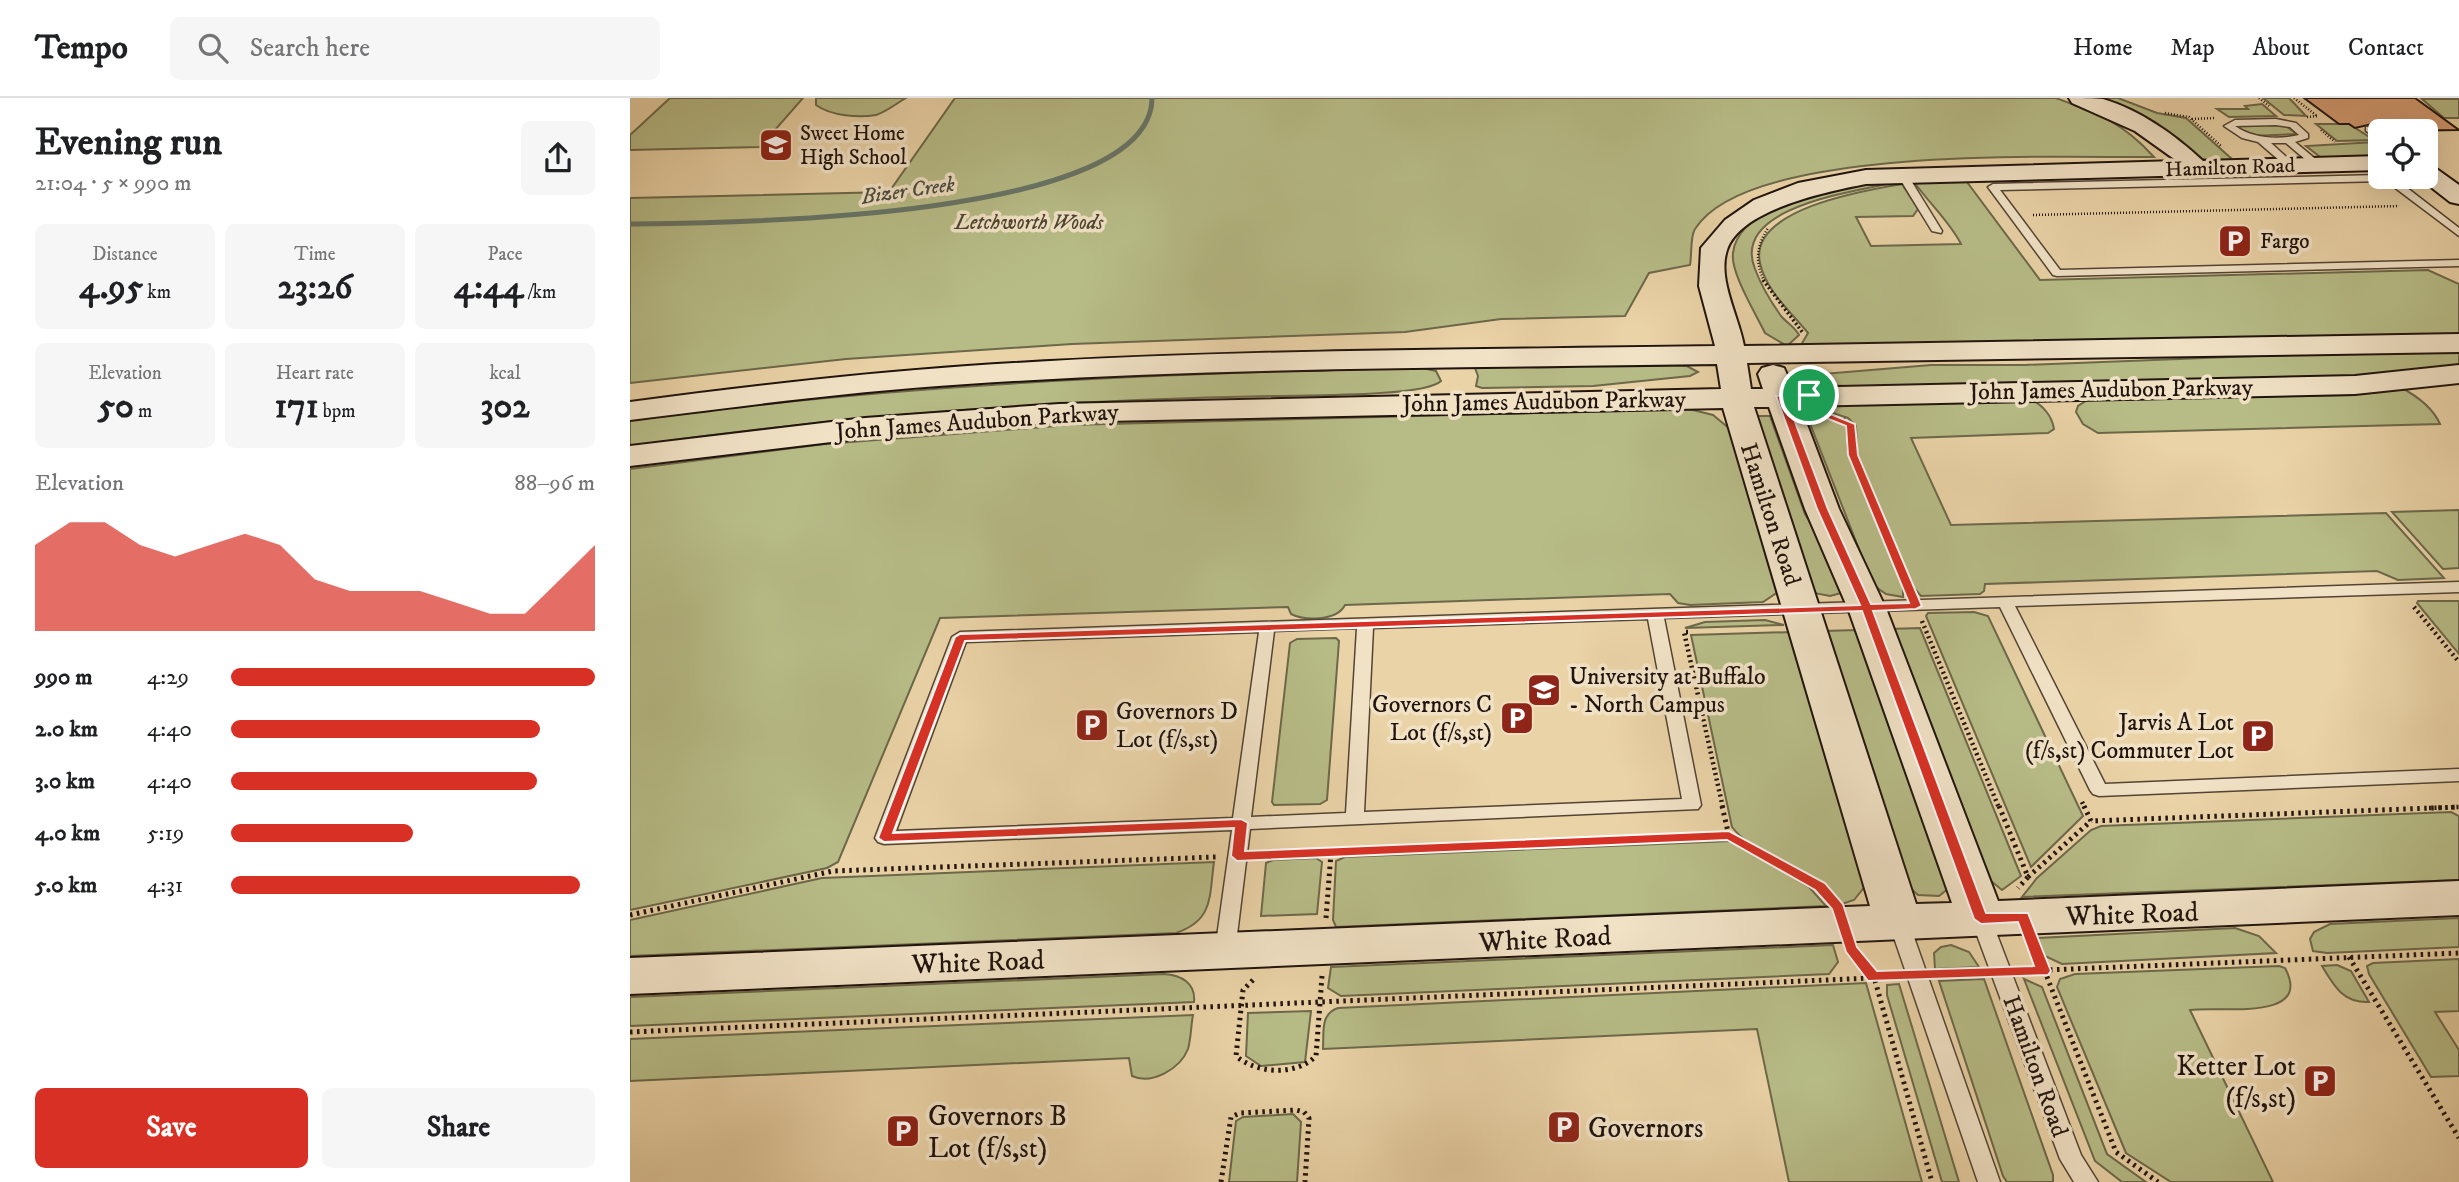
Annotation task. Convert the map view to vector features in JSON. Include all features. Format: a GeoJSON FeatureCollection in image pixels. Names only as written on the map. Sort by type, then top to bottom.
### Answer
{"type":"FeatureCollection","features":[{"type":"Feature","properties":{"kind":"street"},"geometry":{"type":"LineString","coordinates":[[2080,98],[2142,123],[2174,145],[2197,168]]}},
{"type":"Feature","properties":{"kind":"street","name":"Hamilton Road"},"geometry":{"type":"LineString","coordinates":[[1899,923],[1732,375],[1728,338],[1712,268],[1714,248],[1734,225],[1752,211],[1793,192],[1848,179],[1902,174],[2078,177],[2197,168],[2299,168],[2368,164]]}},
{"type":"Feature","properties":{"kind":"street"},"geometry":{"type":"LineString","coordinates":[[2438,181],[2459,197]]}},
{"type":"Feature","properties":{"kind":"street","name":"Hamilton Road"},"geometry":{"type":"LineString","coordinates":[[1721,243],[1726,262],[1785,376],[1822,509],[1867,608],[2011,904]]}},
{"type":"Feature","properties":{"kind":"street","name":"John James Audubon Parkway"},"geometry":{"type":"LineString","coordinates":[[1785,376],[2014,352],[2459,343]]}},
{"type":"Feature","properties":{"kind":"street"},"geometry":{"type":"LineString","coordinates":[[1382,404],[1426,400],[1448,392],[1458,383],[1459,376],[1431,360]]}},
{"type":"Feature","properties":{"kind":"street","name":"John James Audubon Parkway"},"geometry":{"type":"LineString","coordinates":[[630,411],[762,394],[966,375],[1205,363],[1431,360],[1732,375],[2355,385],[2459,374]]}},
{"type":"Feature","properties":{"kind":"street"},"geometry":{"type":"LineString","coordinates":[[1732,375],[1785,376]]}},
{"type":"Feature","properties":{"kind":"street","name":"John James Audubon Parkway"},"geometry":{"type":"LineString","coordinates":[[630,456],[865,428],[1008,417],[1158,409],[1491,402],[1732,375]]}},
{"type":"Feature","properties":{"kind":"street","name":"White Road"},"geometry":{"type":"LineString","coordinates":[[630,976],[1243,963],[1899,923],[2011,904],[2459,898]]}},
{"type":"Feature","properties":{"kind":"lane"},"geometry":{"type":"LineString","coordinates":[[2283,122],[2305,135],[2302,138],[2285,138],[2260,139],[2240,136],[2229,125],[2283,122]]}},
{"type":"Feature","properties":{"kind":"lane"},"geometry":{"type":"LineString","coordinates":[[2285,138],[2299,168]]}},
{"type":"Feature","properties":{"kind":"lane"},"geometry":{"type":"LineString","coordinates":[[2260,139],[2299,168]]}},
{"type":"Feature","properties":{"kind":"lane"},"geometry":{"type":"LineString","coordinates":[[2459,233],[2388,178],[2299,168],[2078,177],[1993,187],[2057,273],[2459,263]]}},
{"type":"Feature","properties":{"kind":"lane"},"geometry":{"type":"LineString","coordinates":[[1902,174],[1937,231]]}},
{"type":"Feature","properties":{"kind":"lane"},"geometry":{"type":"LineString","coordinates":[[1655,613],[1692,805],[884,838],[960,637],[1266,627],[1365,623],[1655,613],[1801,608],[1867,608],[2459,587]]}},
{"type":"Feature","properties":{"kind":"lane"},"geometry":{"type":"LineString","coordinates":[[2006,603],[2099,790],[2459,775]]}},
{"type":"Feature","properties":{"kind":"lane"},"geometry":{"type":"LineString","coordinates":[[1355,819],[1365,623]]}},
{"type":"Feature","properties":{"kind":"lane"},"geometry":{"type":"LineString","coordinates":[[1243,963],[1237,856],[1266,627]]}},
{"type":"Feature","properties":{"kind":"lane","name":"Hamilton Road"},"geometry":{"type":"LineString","coordinates":[[2011,904],[2001,972],[2071,1159],[2087,1182]]}},
{"type":"Feature","properties":{"kind":"lane","name":"Hamilton Road"},"geometry":{"type":"LineString","coordinates":[[1899,923],[1989,1182]]}},
{"type":"Feature","properties":{"kind":"path"},"geometry":{"type":"LineString","coordinates":[[2294,98],[2318,116]]}},
{"type":"Feature","properties":{"kind":"path"},"geometry":{"type":"LineString","coordinates":[[2189,117],[2244,167]]}},
{"type":"Feature","properties":{"kind":"path"},"geometry":{"type":"LineString","coordinates":[[2025,215],[2423,206]]}},
{"type":"Feature","properties":{"kind":"path"},"geometry":{"type":"LineString","coordinates":[[1775,223],[1760,238],[1755,251],[1756,265],[1784,313],[1804,335],[1791,347],[1785,376],[1814,410],[1851,424],[1853,455],[1916,606],[2011,904],[2043,971],[2116,1152],[2158,1182]]}},
{"type":"Feature","properties":{"kind":"path"},"geometry":{"type":"LineString","coordinates":[[2410,601],[2459,662]]}},
{"type":"Feature","properties":{"kind":"path"},"geometry":{"type":"LineString","coordinates":[[1684,632],[1729,836]]}},
{"type":"Feature","properties":{"kind":"path"},"geometry":{"type":"LineString","coordinates":[[2011,904],[2091,821]]}},
{"type":"Feature","properties":{"kind":"path"},"geometry":{"type":"LineString","coordinates":[[630,915],[833,871],[1729,836],[1820,886],[1838,907],[1851,948],[1874,977],[1932,1182]]}},
{"type":"Feature","properties":{"kind":"path"},"geometry":{"type":"LineString","coordinates":[[630,1032],[2459,953]]}},
{"type":"Feature","properties":{"kind":"path"},"geometry":{"type":"LineString","coordinates":[[2349,957],[2459,1138]]}},
{"type":"Feature","properties":{"kind":"path"},"geometry":{"type":"LineString","coordinates":[[1243,963],[1247,985],[1241,1007],[1236,1056],[1250,1067],[1304,1067],[1314,1060],[1320,1004]]}},
{"type":"Feature","properties":{"kind":"path"},"geometry":{"type":"LineString","coordinates":[[1309,972],[1323,972]]}},
{"type":"Feature","properties":{"kind":"path"},"geometry":{"type":"LineString","coordinates":[[1221,1182],[1231,1117],[1240,1113],[1296,1110],[1304,1112],[1309,1118],[1305,1182]]}},
{"type":"Feature","properties":{"kind":"green space"},"geometry":{"type":"Polygon","coordinates":[[[670,98],[803,98],[760,147],[630,150],[630,135],[670,98]]]}},
{"type":"Feature","properties":{"kind":"green space"},"geometry":{"type":"Polygon","coordinates":[[[816,98],[906,98],[880,114],[862,116],[829,112],[816,105],[816,98]]]}},
{"type":"Feature","properties":{"kind":"green space","name":"Letchworth Woods"},"geometry":{"type":"Polygon","coordinates":[[[955,98],[2056,98],[2109,120],[2131,135],[2154,157],[1981,158],[1909,162],[1839,169],[1776,182],[1726,202],[1695,229],[1690,265],[1649,273],[1625,316],[1501,319],[1405,332],[1072,344],[846,359],[630,383],[630,198],[889,192],[955,98]]]}},
{"type":"Feature","properties":{"kind":"green space"},"geometry":{"type":"Polygon","coordinates":[[[2094,98],[2118,98],[2157,113],[2186,118],[2233,160],[2199,159],[2158,127],[2094,98]]]}},
{"type":"Feature","properties":{"kind":"green space"},"geometry":{"type":"Polygon","coordinates":[[[2263,98],[2289,98],[2306,116],[2284,115],[2263,98]]]}},
{"type":"Feature","properties":{"kind":"green space"},"geometry":{"type":"Polygon","coordinates":[[[2422,99],[2459,99],[2459,118],[2444,118],[2422,99]]]}},
{"type":"Feature","properties":{"kind":"green space"},"geometry":{"type":"Polygon","coordinates":[[[2262,104],[2276,116],[2229,117],[2217,109],[2248,109],[2245,106],[2262,104]]]}},
{"type":"Feature","properties":{"kind":"green space"},"geometry":{"type":"Polygon","coordinates":[[[2283,124],[2297,134],[2251,136],[2235,126],[2283,124]]]}},
{"type":"Feature","properties":{"kind":"green space"},"geometry":{"type":"Polygon","coordinates":[[[2316,124],[2349,124],[2368,136],[2368,140],[2337,141],[2316,124]]]}},
{"type":"Feature","properties":{"kind":"green space"},"geometry":{"type":"Polygon","coordinates":[[[2368,142],[2368,158],[2324,160],[2306,146],[2368,142]]]}},
{"type":"Feature","properties":{"kind":"green space"},"geometry":{"type":"Polygon","coordinates":[[[2061,178],[1967,182],[2040,280],[2428,270],[2459,284],[2459,338],[1801,345],[1808,333],[1773,292],[1763,273],[1760,263],[1761,244],[1772,229],[1790,216],[1838,197],[1902,184],[1918,209],[1913,216],[1856,217],[1871,246],[1961,244],[1914,182],[2061,178]]]}},
{"type":"Feature","properties":{"kind":"green space"},"geometry":{"type":"Polygon","coordinates":[[[1891,183],[1800,206],[1777,217],[1760,231],[1752,248],[1755,269],[1777,311],[1799,335],[1787,346],[1765,333],[1739,282],[1733,261],[1738,238],[1748,225],[1779,205],[1833,186],[1891,183]]]}},
{"type":"Feature","properties":{"kind":"green space"},"geometry":{"type":"Polygon","coordinates":[[[2459,348],[2459,369],[2332,378],[1863,387],[1824,385],[1806,378],[1811,375],[1931,365],[2024,365],[2459,348]]]}},
{"type":"Feature","properties":{"kind":"green space"},"geometry":{"type":"Polygon","coordinates":[[[1661,364],[1687,366],[1698,372],[1690,376],[1593,386],[1476,386],[1478,376],[1475,368],[1480,367],[1661,364]]]}},
{"type":"Feature","properties":{"kind":"green space"},"geometry":{"type":"Polygon","coordinates":[[[1422,368],[1436,371],[1441,381],[1430,386],[1389,393],[1113,401],[952,411],[791,426],[630,446],[630,420],[827,398],[1124,377],[1422,368]]]}},
{"type":"Feature","properties":{"kind":"green space"},"geometry":{"type":"Polygon","coordinates":[[[2400,387],[2424,403],[2440,424],[2098,433],[2083,424],[2076,412],[2078,406],[2089,399],[2353,395],[2400,387]]]}},
{"type":"Feature","properties":{"kind":"green space"},"geometry":{"type":"Polygon","coordinates":[[[2031,400],[2049,415],[2054,429],[2048,433],[1911,438],[1951,525],[2386,513],[2444,578],[2398,580],[2377,571],[1985,584],[1984,591],[1980,594],[1921,596],[1913,587],[1857,453],[1856,426],[1848,418],[1817,408],[1822,405],[2031,400]]]}},
{"type":"Feature","properties":{"kind":"green space"},"geometry":{"type":"Polygon","coordinates":[[[1689,409],[1713,415],[1730,429],[1778,592],[1763,602],[1690,605],[1678,603],[1670,594],[1345,605],[1335,614],[1320,618],[1304,618],[1291,614],[1288,607],[940,618],[838,862],[827,868],[630,910],[630,469],[825,444],[1070,425],[1689,409]]]}},
{"type":"Feature","properties":{"kind":"green space"},"geometry":{"type":"Polygon","coordinates":[[[1812,412],[1846,425],[1848,452],[1903,587],[1903,597],[1886,594],[1873,585],[1809,421],[1812,412]]]}},
{"type":"Feature","properties":{"kind":"green space"},"geometry":{"type":"Polygon","coordinates":[[[1757,416],[1770,416],[1805,514],[1825,547],[1841,593],[1830,596],[1814,593],[1757,416]]]}},
{"type":"Feature","properties":{"kind":"green space"},"geometry":{"type":"Polygon","coordinates":[[[2459,510],[2459,568],[2443,569],[2392,512],[2459,510]]]}},
{"type":"Feature","properties":{"kind":"green space"},"geometry":{"type":"Polygon","coordinates":[[[2459,601],[2459,654],[2417,603],[2459,601]]]}},
{"type":"Feature","properties":{"kind":"green space"},"geometry":{"type":"Polygon","coordinates":[[[1974,612],[1988,616],[2083,816],[2031,867],[1926,616],[1928,613],[1974,612]]]}},
{"type":"Feature","properties":{"kind":"green space"},"geometry":{"type":"Polygon","coordinates":[[[1765,620],[1784,625],[1685,628],[1705,622],[1765,620]]]}},
{"type":"Feature","properties":{"kind":"green space"},"geometry":{"type":"Polygon","coordinates":[[[1920,628],[2021,876],[2002,890],[1985,876],[1889,629],[1920,628]]]}},
{"type":"Feature","properties":{"kind":"green space"},"geometry":{"type":"Polygon","coordinates":[[[1858,630],[1949,888],[1939,896],[1918,895],[1908,886],[1824,631],[1858,630]]]}},
{"type":"Feature","properties":{"kind":"green space"},"geometry":{"type":"Polygon","coordinates":[[[1792,632],[1866,885],[1854,900],[1839,905],[1829,891],[1816,880],[1757,848],[1743,839],[1732,827],[1691,635],[1792,632]]]}},
{"type":"Feature","properties":{"kind":"green space"},"geometry":{"type":"Polygon","coordinates":[[[1336,638],[1339,641],[1327,800],[1320,804],[1274,805],[1272,802],[1290,643],[1297,639],[1336,638]]]}},
{"type":"Feature","properties":{"kind":"green space"},"geometry":{"type":"Polygon","coordinates":[[[2451,812],[2459,816],[2459,880],[2022,897],[2037,878],[2091,830],[2101,826],[2451,812]]]}},
{"type":"Feature","properties":{"kind":"green space"},"geometry":{"type":"Polygon","coordinates":[[[1732,841],[1809,887],[1826,906],[1336,927],[1333,920],[1336,861],[1345,857],[1732,841]]]}},
{"type":"Feature","properties":{"kind":"green space"},"geometry":{"type":"Polygon","coordinates":[[[1316,858],[1322,862],[1317,914],[1261,916],[1266,863],[1273,860],[1316,858]]]}},
{"type":"Feature","properties":{"kind":"green space"},"geometry":{"type":"Polygon","coordinates":[[[1214,862],[1210,896],[1203,914],[1188,928],[1176,933],[630,956],[630,920],[822,878],[1214,862]]]}},
{"type":"Feature","properties":{"kind":"green space"},"geometry":{"type":"Polygon","coordinates":[[[2459,918],[2459,947],[2327,953],[2313,951],[2310,939],[2314,932],[2330,924],[2459,918]]]}},
{"type":"Feature","properties":{"kind":"green space"},"geometry":{"type":"Polygon","coordinates":[[[2235,928],[2259,936],[2276,953],[2062,964],[2045,956],[2038,938],[2235,928]]]}},
{"type":"Feature","properties":{"kind":"green space"},"geometry":{"type":"Polygon","coordinates":[[[1833,945],[1838,962],[1829,974],[1341,996],[1328,988],[1331,967],[1833,945]]]}},
{"type":"Feature","properties":{"kind":"green space"},"geometry":{"type":"Polygon","coordinates":[[[1951,945],[1969,952],[1979,967],[1935,969],[1934,953],[1941,947],[1951,945]]]}},
{"type":"Feature","properties":{"kind":"green space"},"geometry":{"type":"Polygon","coordinates":[[[2459,959],[2459,1011],[2435,1012],[2459,1050],[2459,1076],[2431,1077],[2369,974],[2367,966],[2373,963],[2459,959]]]}},
{"type":"Feature","properties":{"kind":"green space"},"geometry":{"type":"Polygon","coordinates":[[[2337,965],[2351,971],[2369,1002],[2352,1000],[2340,992],[2322,966],[2337,965]]]}},
{"type":"Feature","properties":{"kind":"green space"},"geometry":{"type":"Polygon","coordinates":[[[2279,966],[2285,968],[2290,985],[2287,997],[2276,1004],[2260,1008],[2190,1010],[2273,1182],[2171,1182],[2126,1153],[2057,987],[2060,979],[2075,974],[2279,966]]]}},
{"type":"Feature","properties":{"kind":"green space"},"geometry":{"type":"Polygon","coordinates":[[[1164,974],[1186,981],[1193,990],[1194,1002],[630,1026],[630,997],[1164,974]]]}},
{"type":"Feature","properties":{"kind":"green space"},"geometry":{"type":"Polygon","coordinates":[[[1984,979],[2053,1175],[2053,1182],[2007,1182],[2003,1176],[1939,981],[1984,979]]]}},
{"type":"Feature","properties":{"kind":"green space"},"geometry":{"type":"Polygon","coordinates":[[[2024,979],[2042,987],[2107,1154],[2146,1182],[2122,1182],[2095,1161],[2024,979]]]}},
{"type":"Feature","properties":{"kind":"green space"},"geometry":{"type":"Polygon","coordinates":[[[1866,983],[1922,1182],[1789,1182],[1757,1029],[1323,1049],[1326,1019],[1338,1008],[1866,983]]]}},
{"type":"Feature","properties":{"kind":"green space"},"geometry":{"type":"Polygon","coordinates":[[[1899,984],[1959,1182],[1942,1182],[1887,995],[1887,985],[1899,984]]]}},
{"type":"Feature","properties":{"kind":"green space"},"geometry":{"type":"Polygon","coordinates":[[[1311,1011],[1305,1062],[1261,1066],[1246,1056],[1248,1013],[1311,1011]]]}},
{"type":"Feature","properties":{"kind":"green space"},"geometry":{"type":"Polygon","coordinates":[[[1193,1015],[1188,1049],[1179,1063],[1156,1077],[1148,1078],[1132,1076],[1129,1058],[630,1081],[630,1039],[1193,1015]]]}},
{"type":"Feature","properties":{"kind":"green space"},"geometry":{"type":"Polygon","coordinates":[[[1293,1114],[1301,1122],[1297,1182],[1229,1182],[1236,1121],[1243,1117],[1293,1114]]]}},
{"type":"Feature","properties":{"kind":"building"},"geometry":{"type":"Polygon","coordinates":[[[2304,98],[2415,98],[2459,130],[2438,130],[2438,119],[2368,119],[2368,125],[2355,128],[2349,124],[2339,124],[2304,98]]]}},
{"type":"Feature","properties":{"kind":"waterway","name":"Bizer Creek"},"geometry":{"type":"LineString","coordinates":[[630,224],[833,216],[924,207],[1010,192],[1083,170],[1133,139],[1152,98]]}},
{"type":"Feature","properties":{"kind":"place","name":"Sweet Home High School"},"geometry":{"type":"Point","coordinates":[776,145]}},
{"type":"Feature","properties":{"kind":"place","name":"Fargo"},"geometry":{"type":"Point","coordinates":[2235,241]}},
{"type":"Feature","properties":{"kind":"place","name":"University at Buffalo - North Campus"},"geometry":{"type":"Point","coordinates":[1544,690]}},
{"type":"Feature","properties":{"kind":"place","name":"Governors C Lot (f/s,st)"},"geometry":{"type":"Point","coordinates":[1517,718]}},
{"type":"Feature","properties":{"kind":"place","name":"Governors D Lot (f/s,st)"},"geometry":{"type":"Point","coordinates":[1092,725]}},
{"type":"Feature","properties":{"kind":"place","name":"Jarvis A Lot (f/s,st) Commuter Lot"},"geometry":{"type":"Point","coordinates":[2258,736]}},
{"type":"Feature","properties":{"kind":"place","name":"Ketter Lot (f/s,st)"},"geometry":{"type":"Point","coordinates":[2320,1081]}},
{"type":"Feature","properties":{"kind":"place","name":"Governors"},"geometry":{"type":"Point","coordinates":[1564,1127]}},
{"type":"Feature","properties":{"kind":"place","name":"Governors B Lot (f/s,st)"},"geometry":{"type":"Point","coordinates":[903,1131]}},
{"type":"Feature","properties":{"kind":"route"},"geometry":{"type":"LineString","coordinates":[[1809,395],[1781,396],[1822,509],[1852,569],[1867,608],[1981,919],[2024,917],[2043,971],[1874,977],[1851,948],[1838,907],[1820,886],[1729,836],[1237,856],[1241,823],[884,838],[960,637],[1801,608],[1867,608],[1916,606],[1853,455],[1851,424],[1814,410],[1809,395]]}}]}
